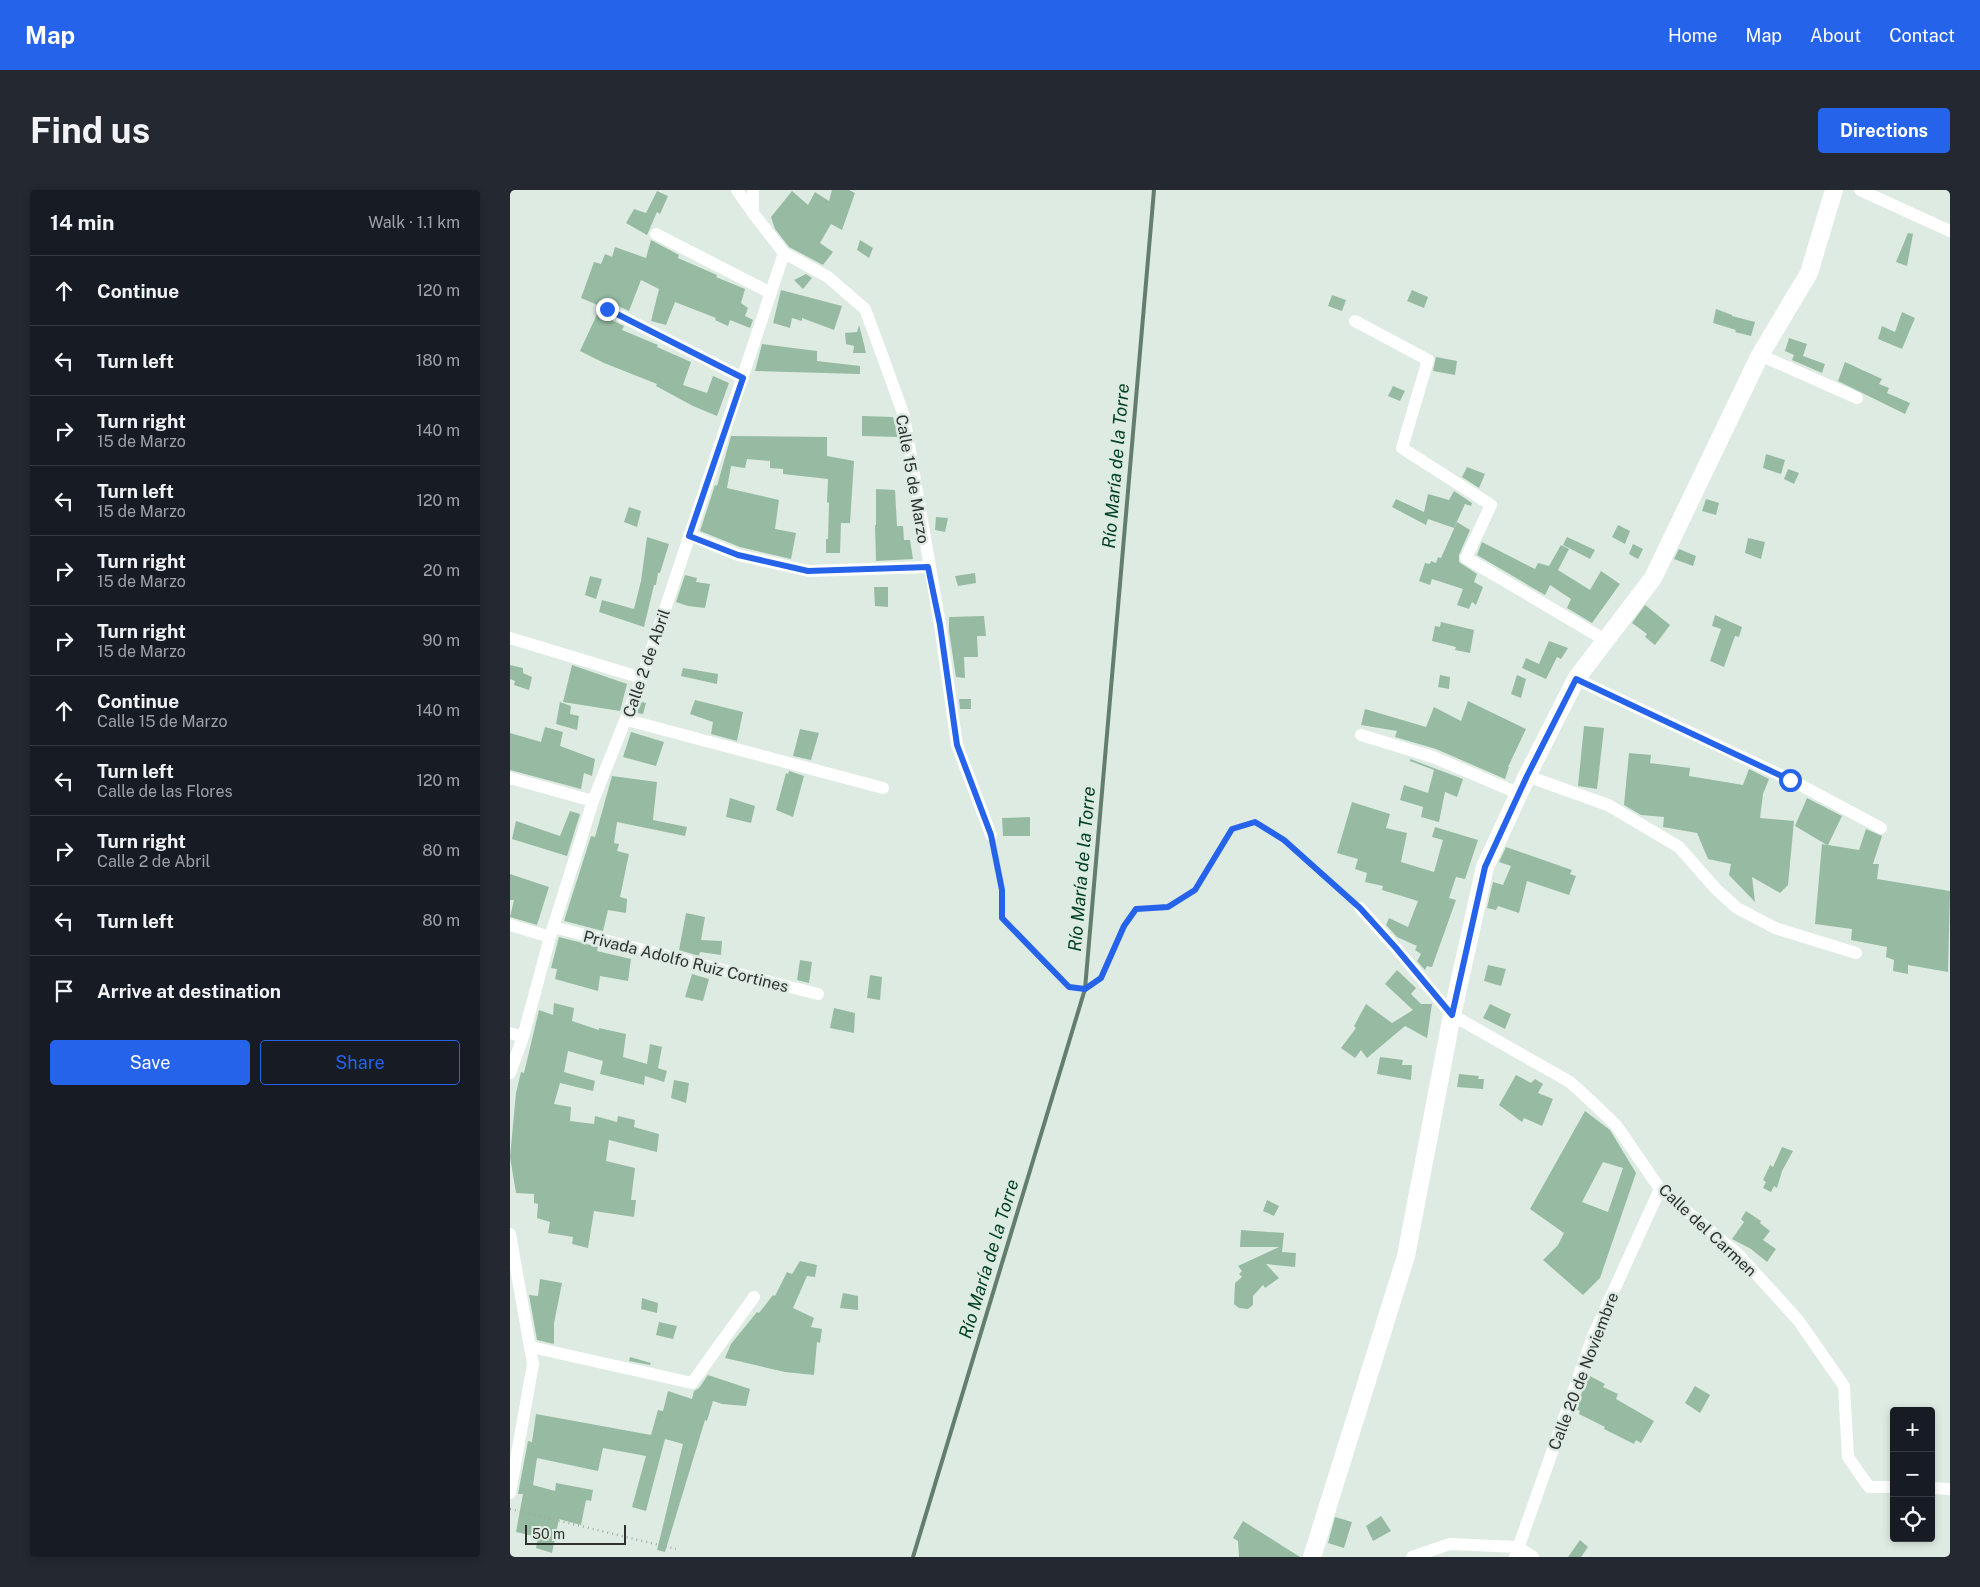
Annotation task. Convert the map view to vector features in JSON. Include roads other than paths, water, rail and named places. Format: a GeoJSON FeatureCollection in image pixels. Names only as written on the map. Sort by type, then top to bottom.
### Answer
{"type":"FeatureCollection","features":[{"type":"Feature","properties":{"kind":"main road"},"geometry":{"type":"LineString","coordinates":[[1312,1557],[1406,1256],[1452,1015],[1485,867],[1527,776],[1576,679],[1653,578],[1760,355],[1809,273],[1834,190]]}},
{"type":"Feature","properties":{"kind":"street"},"geometry":{"type":"LineString","coordinates":[[737,190],[784,253]]}},
{"type":"Feature","properties":{"kind":"street"},"geometry":{"type":"LineString","coordinates":[[753,213],[754,190]]}},
{"type":"Feature","properties":{"kind":"street"},"geometry":{"type":"LineString","coordinates":[[1860,190],[1950,231]]}},
{"type":"Feature","properties":{"kind":"street"},"geometry":{"type":"LineString","coordinates":[[656,234],[769,292]]}},
{"type":"Feature","properties":{"kind":"street","name":"Calle 2 de Abril"},"geometry":{"type":"LineString","coordinates":[[510,1073],[523,1036],[551,932],[593,801],[627,720],[642,678],[743,378],[769,292],[784,253]]}},
{"type":"Feature","properties":{"kind":"street","name":"Calle 15 de Marzo"},"geometry":{"type":"LineString","coordinates":[[784,253],[828,277],[865,309],[904,416],[928,567],[940,625],[957,745],[991,835]]}},
{"type":"Feature","properties":{"kind":"street"},"geometry":{"type":"LineString","coordinates":[[607,309],[743,378]]}},
{"type":"Feature","properties":{"kind":"street"},"geometry":{"type":"LineString","coordinates":[[1355,321],[1428,360],[1402,448],[1491,504],[1466,558],[1605,640]]}},
{"type":"Feature","properties":{"kind":"street"},"geometry":{"type":"LineString","coordinates":[[1760,355],[1857,398]]}},
{"type":"Feature","properties":{"kind":"street"},"geometry":{"type":"LineString","coordinates":[[689,536],[738,555],[808,571],[928,567]]}},
{"type":"Feature","properties":{"kind":"street"},"geometry":{"type":"LineString","coordinates":[[510,638],[642,678]]}},
{"type":"Feature","properties":{"kind":"street"},"geometry":{"type":"LineString","coordinates":[[1576,679],[1790,780],[1881,828]]}},
{"type":"Feature","properties":{"kind":"street"},"geometry":{"type":"LineString","coordinates":[[627,720],[883,788]]}},
{"type":"Feature","properties":{"kind":"street"},"geometry":{"type":"LineString","coordinates":[[1361,735],[1433,757],[1520,794]]}},
{"type":"Feature","properties":{"kind":"street"},"geometry":{"type":"LineString","coordinates":[[1527,776],[1608,805],[1679,847],[1716,889],[1737,908],[1775,928],[1856,953]]}},
{"type":"Feature","properties":{"kind":"street"},"geometry":{"type":"LineString","coordinates":[[510,778],[593,801]]}},
{"type":"Feature","properties":{"kind":"street"},"geometry":{"type":"LineString","coordinates":[[1360,908],[1452,1015]]}},
{"type":"Feature","properties":{"kind":"street","name":"Privada Adolfo Ruiz Cortines"},"geometry":{"type":"LineString","coordinates":[[510,925],[551,932],[818,994]]}},
{"type":"Feature","properties":{"kind":"street","name":"Calle del Carmen"},"geometry":{"type":"LineString","coordinates":[[1452,1015],[1570,1082],[1616,1125],[1660,1189],[1738,1254],[1798,1320],[1844,1386],[1848,1457],[1869,1487],[1890,1488]]}},
{"type":"Feature","properties":{"kind":"street"},"geometry":{"type":"LineString","coordinates":[[510,1033],[523,1036]]}},
{"type":"Feature","properties":{"kind":"street","name":"Calle 20 de Noviembre"},"geometry":{"type":"LineString","coordinates":[[1516,1552],[1593,1336],[1660,1189]]}},
{"type":"Feature","properties":{"kind":"street"},"geometry":{"type":"LineString","coordinates":[[510,1234],[533,1364],[514,1446],[510,1493]]}},
{"type":"Feature","properties":{"kind":"street"},"geometry":{"type":"LineString","coordinates":[[531,1347],[692,1384],[754,1297]]}},
{"type":"Feature","properties":{"kind":"street"},"geometry":{"type":"LineString","coordinates":[[1935,1488],[1950,1489]]}},
{"type":"Feature","properties":{"kind":"street"},"geometry":{"type":"LineString","coordinates":[[1412,1557],[1450,1544],[1516,1552],[1533,1557]]}},
{"type":"Feature","properties":{"kind":"waterway","name":"Río María de la Torre"},"geometry":{"type":"LineString","coordinates":[[913,1557],[1085,989],[1154,190]]}}]}
